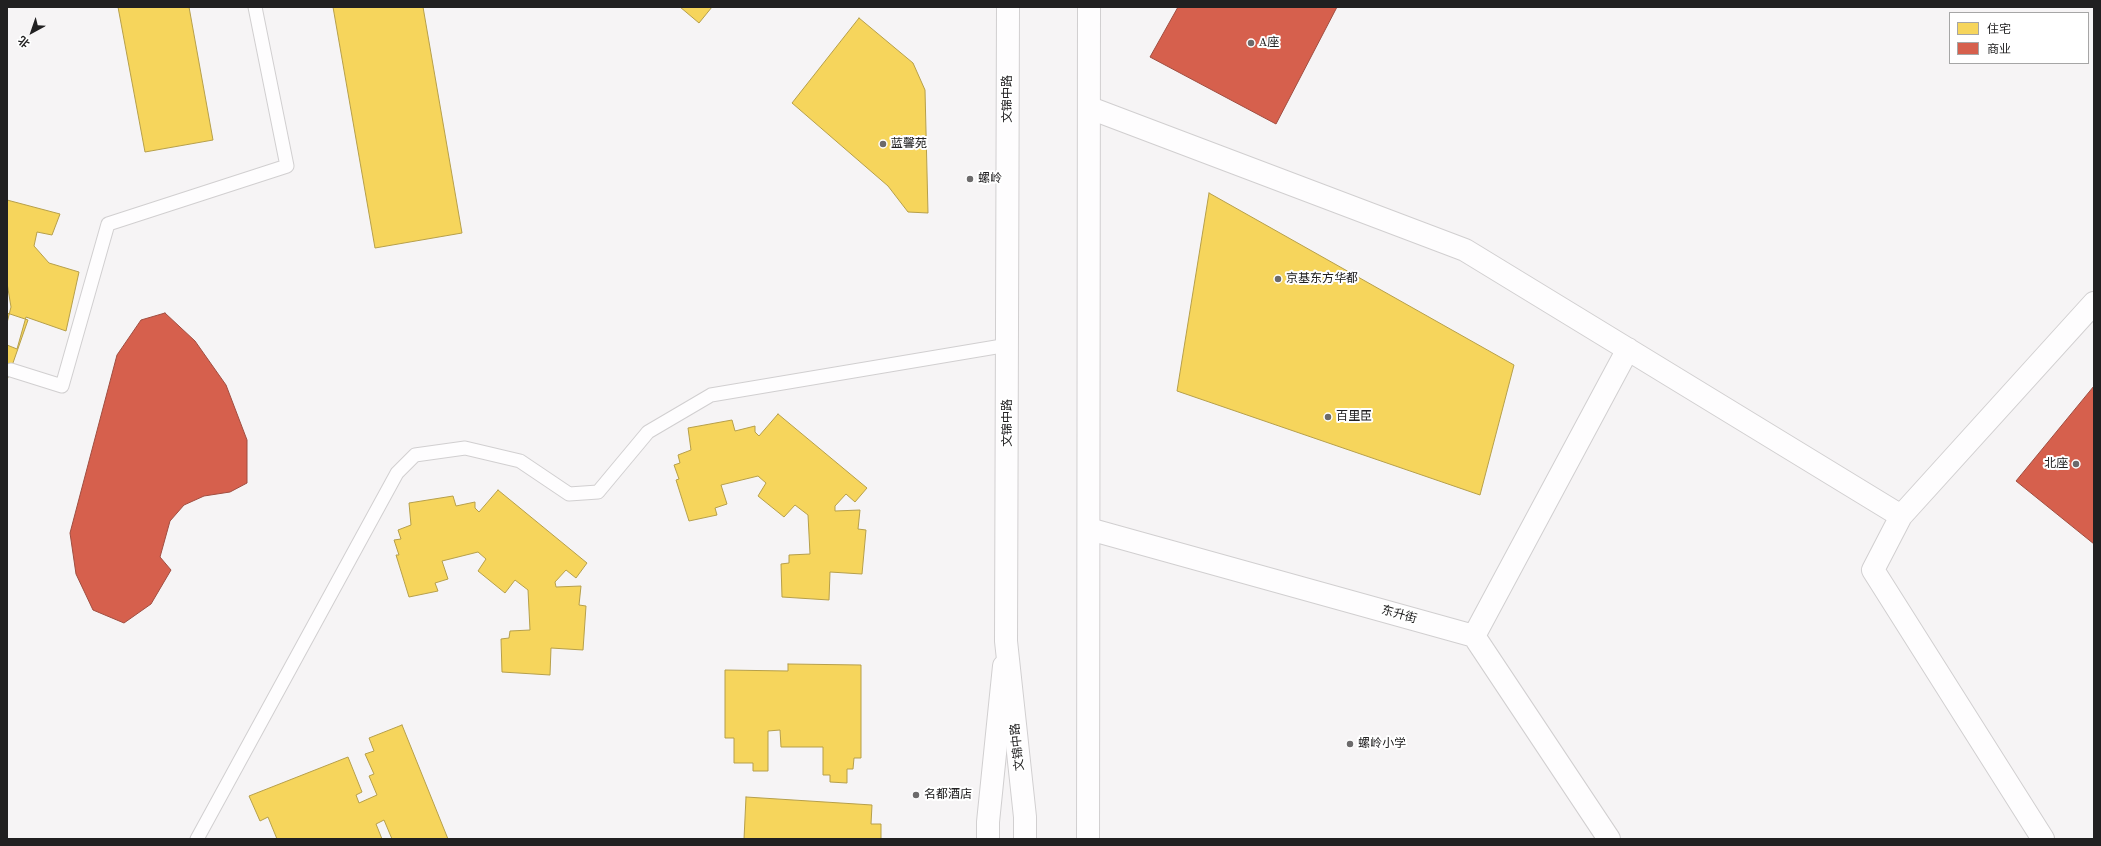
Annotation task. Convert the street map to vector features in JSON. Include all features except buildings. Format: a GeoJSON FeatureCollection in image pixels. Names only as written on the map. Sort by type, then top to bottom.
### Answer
{"type":"FeatureCollection","features":[{"type":"Feature","properties":{"kind":"street","name":"文锦中路"},"geometry":{"type":"LineString","coordinates":[[1008,7],[1006,641],[1025,817],[1026,839]]}},
{"type":"Feature","properties":{"kind":"street"},"geometry":{"type":"LineString","coordinates":[[1088,839],[1089,7]]}},
{"type":"Feature","properties":{"kind":"street"},"geometry":{"type":"LineString","coordinates":[[1090,108],[1465,250],[1901,516]]}},
{"type":"Feature","properties":{"kind":"street"},"geometry":{"type":"LineString","coordinates":[[2043,839],[1873,570],[1901,516],[2094,303]]}},
{"type":"Feature","properties":{"kind":"street"},"geometry":{"type":"LineString","coordinates":[[1609,839],[1474,636],[1628,349]]}},
{"type":"Feature","properties":{"kind":"street","name":"东升街"},"geometry":{"type":"LineString","coordinates":[[1089,528],[1474,636]]}},
{"type":"Feature","properties":{"kind":"street"},"geometry":{"type":"LineString","coordinates":[[988,839],[988,822],[1006,641]]}},
{"type":"Feature","properties":{"kind":"lane"},"geometry":{"type":"LineString","coordinates":[[10,370],[62,386],[108,224],[287,166],[255,7]]}},
{"type":"Feature","properties":{"kind":"lane"},"geometry":{"type":"LineString","coordinates":[[197,839],[397,474],[415,455],[465,448],[520,461],[569,494],[598,492],[648,432],[712,395],[1008,345]]}},
{"type":"Feature","properties":{"kind":"place","name":"A座"},"geometry":{"type":"Point","coordinates":[1251,43]}},
{"type":"Feature","properties":{"kind":"place","name":"蓝馨苑"},"geometry":{"type":"Point","coordinates":[883,144]}},
{"type":"Feature","properties":{"kind":"place","name":"螺岭"},"geometry":{"type":"Point","coordinates":[970,179]}},
{"type":"Feature","properties":{"kind":"place","name":"京基东方华都"},"geometry":{"type":"Point","coordinates":[1278,279]}},
{"type":"Feature","properties":{"kind":"place","name":"百里臣"},"geometry":{"type":"Point","coordinates":[1328,417]}},
{"type":"Feature","properties":{"kind":"place","name":"北座"},"geometry":{"type":"Point","coordinates":[2076,464]}},
{"type":"Feature","properties":{"kind":"place","name":"螺岭小学"},"geometry":{"type":"Point","coordinates":[1350,744]}},
{"type":"Feature","properties":{"kind":"place","name":"名都酒店"},"geometry":{"type":"Point","coordinates":[916,795]}}]}
